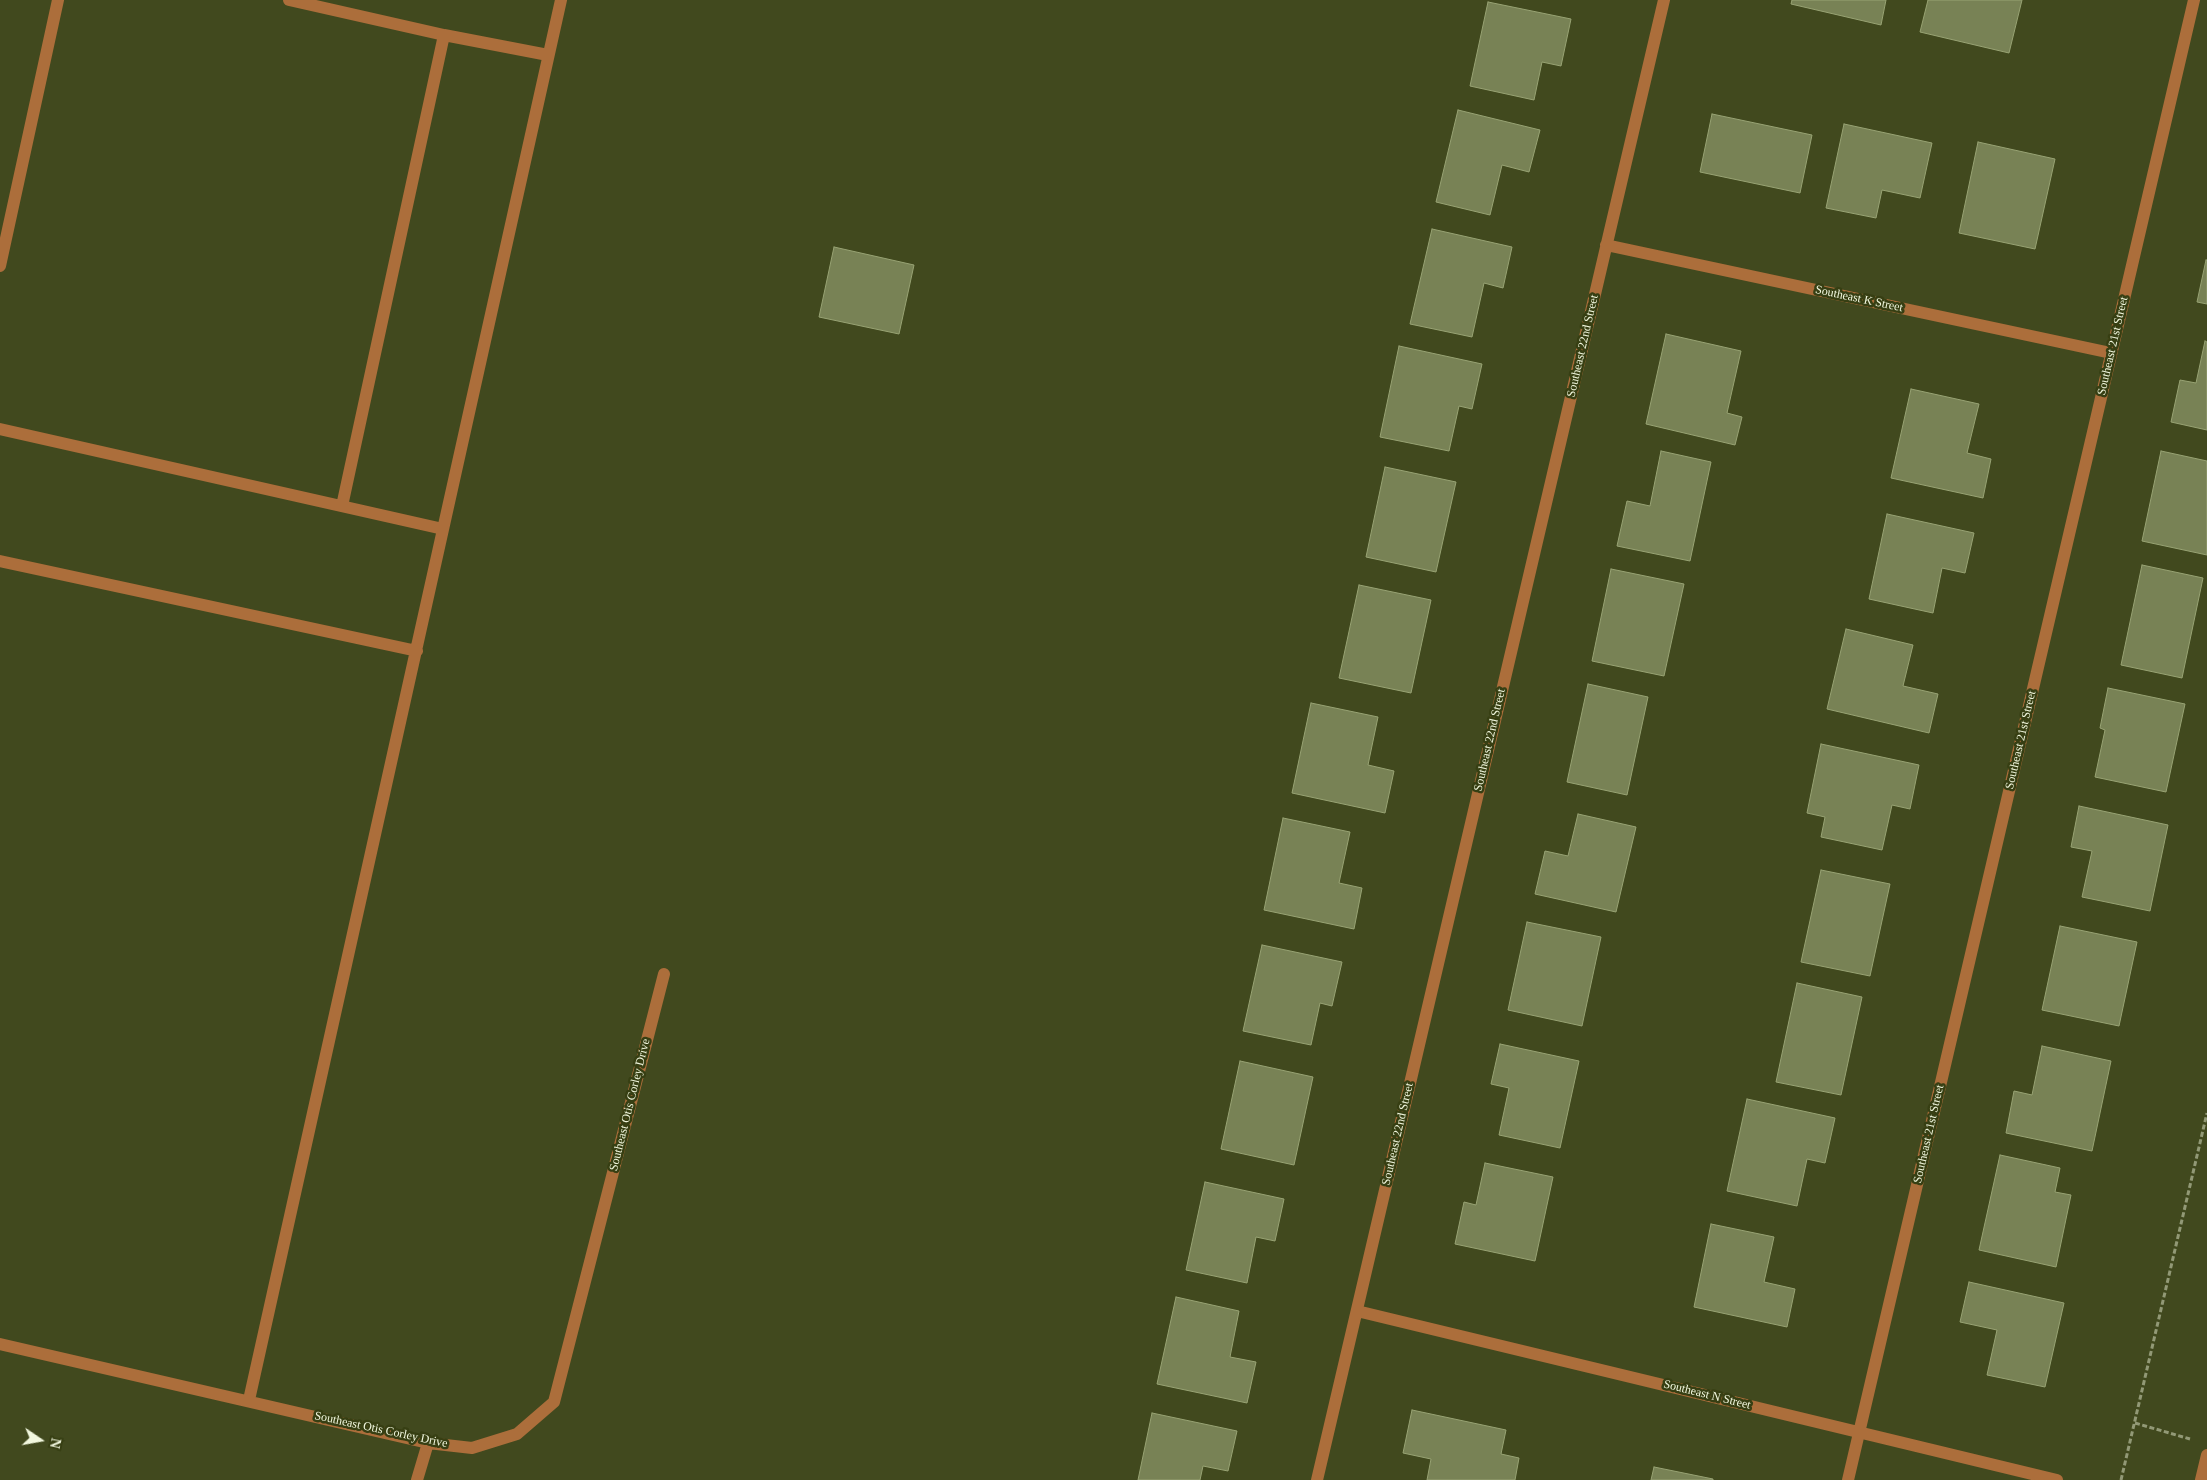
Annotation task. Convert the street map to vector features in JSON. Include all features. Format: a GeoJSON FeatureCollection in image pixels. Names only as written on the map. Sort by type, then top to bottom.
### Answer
{"type":"FeatureCollection","features":[{"type":"Feature","properties":{"kind":"street"},"geometry":{"type":"LineString","coordinates":[[0,266],[58,0]]}},
{"type":"Feature","properties":{"kind":"street"},"geometry":{"type":"LineString","coordinates":[[289,0],[444,35],[548,55]]}},
{"type":"Feature","properties":{"kind":"street"},"geometry":{"type":"LineString","coordinates":[[249,1400],[560,0]]}},
{"type":"Feature","properties":{"kind":"street","name":"Southeast 22nd Street"},"geometry":{"type":"LineString","coordinates":[[1317,1480],[1664,0]]}},
{"type":"Feature","properties":{"kind":"street","name":"Southeast 21st Street"},"geometry":{"type":"LineString","coordinates":[[1848,1480],[2194,0]]}},
{"type":"Feature","properties":{"kind":"street"},"geometry":{"type":"LineString","coordinates":[[342,506],[444,35]]}},
{"type":"Feature","properties":{"kind":"street","name":"Southeast K Street"},"geometry":{"type":"LineString","coordinates":[[1606,245],[2111,353]]}},
{"type":"Feature","properties":{"kind":"street"},"geometry":{"type":"LineString","coordinates":[[0,429],[443,529]]}},
{"type":"Feature","properties":{"kind":"street"},"geometry":{"type":"LineString","coordinates":[[0,562],[417,650]]}},
{"type":"Feature","properties":{"kind":"street","name":"Southeast Otis Corley Drive"},"geometry":{"type":"LineString","coordinates":[[0,1344],[249,1400],[428,1443],[472,1448],[517,1434],[554,1402],[664,974]]}},
{"type":"Feature","properties":{"kind":"street","name":"Southeast N Street"},"geometry":{"type":"LineString","coordinates":[[1357,1311],[2057,1480]]}},
{"type":"Feature","properties":{"kind":"street"},"geometry":{"type":"LineString","coordinates":[[417,1480],[428,1443]]}},
{"type":"Feature","properties":{"kind":"street"},"geometry":{"type":"LineString","coordinates":[[2201,1480],[2207,1455]]}},
{"type":"Feature","properties":{"kind":"path"},"geometry":{"type":"LineString","coordinates":[[2121,1480],[2207,1113]]}},
{"type":"Feature","properties":{"kind":"path"},"geometry":{"type":"LineString","coordinates":[[2135,1423],[2184,1437]]}},
{"type":"Feature","properties":{"kind":"building"},"geometry":{"type":"Polygon","coordinates":[[[1792,0],[1886,0],[1881,25],[1791,4],[1792,0]]]}},
{"type":"Feature","properties":{"kind":"building"},"geometry":{"type":"Polygon","coordinates":[[[1928,0],[2022,0],[2009,53],[1920,32],[1928,0]]]}},
{"type":"Feature","properties":{"kind":"building"},"geometry":{"type":"Polygon","coordinates":[[[1488,2],[1571,19],[1561,66],[1542,62],[1534,100],[1470,86],[1488,2]]]}},
{"type":"Feature","properties":{"kind":"building"},"geometry":{"type":"Polygon","coordinates":[[[1458,110],[1540,130],[1529,172],[1502,165],[1490,215],[1436,202],[1458,110]]]}},
{"type":"Feature","properties":{"kind":"building"},"geometry":{"type":"Polygon","coordinates":[[[1712,114],[1812,135],[1800,193],[1700,172],[1712,114]]]}},
{"type":"Feature","properties":{"kind":"building"},"geometry":{"type":"Polygon","coordinates":[[[1844,124],[1932,143],[1920,198],[1882,190],[1876,218],[1826,208],[1844,124]]]}},
{"type":"Feature","properties":{"kind":"building"},"geometry":{"type":"Polygon","coordinates":[[[1978,142],[2055,159],[2035,249],[1959,233],[1978,142]]]}},
{"type":"Feature","properties":{"kind":"building"},"geometry":{"type":"Polygon","coordinates":[[[1432,229],[1512,247],[1503,288],[1484,283],[1472,337],[1410,324],[1432,229]]]}},
{"type":"Feature","properties":{"kind":"building"},"geometry":{"type":"Polygon","coordinates":[[[834,247],[914,265],[899,334],[819,317],[834,247]]]}},
{"type":"Feature","properties":{"kind":"building"},"geometry":{"type":"Polygon","coordinates":[[[2207,260],[2207,304],[2197,302],[2207,260]]]}},
{"type":"Feature","properties":{"kind":"building"},"geometry":{"type":"Polygon","coordinates":[[[1666,334],[1741,351],[1727,413],[1742,417],[1735,445],[1646,424],[1666,334]]]}},
{"type":"Feature","properties":{"kind":"building"},"geometry":{"type":"Polygon","coordinates":[[[2205,341],[2207,342],[2207,430],[2171,422],[2180,380],[2196,383],[2205,341]]]}},
{"type":"Feature","properties":{"kind":"building"},"geometry":{"type":"Polygon","coordinates":[[[1399,346],[1482,364],[1472,409],[1459,406],[1449,451],[1380,437],[1399,346]]]}},
{"type":"Feature","properties":{"kind":"building"},"geometry":{"type":"Polygon","coordinates":[[[1911,389],[1979,404],[1967,453],[1991,459],[1983,498],[1891,478],[1911,389]]]}},
{"type":"Feature","properties":{"kind":"building"},"geometry":{"type":"Polygon","coordinates":[[[1661,451],[1711,462],[1690,561],[1617,546],[1627,501],[1650,506],[1661,451]]]}},
{"type":"Feature","properties":{"kind":"building"},"geometry":{"type":"Polygon","coordinates":[[[2161,451],[2207,461],[2207,555],[2142,541],[2161,451]]]}},
{"type":"Feature","properties":{"kind":"building"},"geometry":{"type":"Polygon","coordinates":[[[1385,467],[1456,482],[1436,572],[1366,557],[1385,467]]]}},
{"type":"Feature","properties":{"kind":"building"},"geometry":{"type":"Polygon","coordinates":[[[1887,514],[1974,533],[1965,573],[1942,568],[1933,613],[1869,599],[1887,514]]]}},
{"type":"Feature","properties":{"kind":"building"},"geometry":{"type":"Polygon","coordinates":[[[2142,565],[2203,578],[2182,678],[2121,665],[2142,565]]]}},
{"type":"Feature","properties":{"kind":"building"},"geometry":{"type":"Polygon","coordinates":[[[1611,569],[1684,584],[1664,676],[1592,661],[1611,569]]]}},
{"type":"Feature","properties":{"kind":"building"},"geometry":{"type":"Polygon","coordinates":[[[1359,585],[1431,600],[1411,693],[1339,678],[1359,585]]]}},
{"type":"Feature","properties":{"kind":"building"},"geometry":{"type":"Polygon","coordinates":[[[1846,629],[1913,645],[1903,686],[1938,694],[1929,733],[1827,709],[1846,629]]]}},
{"type":"Feature","properties":{"kind":"building"},"geometry":{"type":"Polygon","coordinates":[[[1588,684],[1648,697],[1627,795],[1567,782],[1588,684]]]}},
{"type":"Feature","properties":{"kind":"building"},"geometry":{"type":"Polygon","coordinates":[[[2108,688],[2185,704],[2166,792],[2095,777],[2105,730],[2100,728],[2108,688]]]}},
{"type":"Feature","properties":{"kind":"building"},"geometry":{"type":"Polygon","coordinates":[[[1311,703],[1378,717],[1368,765],[1394,771],[1385,813],[1292,793],[1311,703]]]}},
{"type":"Feature","properties":{"kind":"building"},"geometry":{"type":"Polygon","coordinates":[[[1821,744],[1919,765],[1910,809],[1892,805],[1882,850],[1821,837],[1825,817],[1807,813],[1821,744]]]}},
{"type":"Feature","properties":{"kind":"building"},"geometry":{"type":"Polygon","coordinates":[[[2079,806],[2168,825],[2150,911],[2082,897],[2092,851],[2071,847],[2079,806]]]}},
{"type":"Feature","properties":{"kind":"building"},"geometry":{"type":"Polygon","coordinates":[[[1578,814],[1636,827],[1616,912],[1535,894],[1545,851],[1568,856],[1578,814]]]}},
{"type":"Feature","properties":{"kind":"building"},"geometry":{"type":"Polygon","coordinates":[[[1283,818],[1350,832],[1339,883],[1362,888],[1354,929],[1264,910],[1283,818]]]}},
{"type":"Feature","properties":{"kind":"building"},"geometry":{"type":"Polygon","coordinates":[[[1821,870],[1890,884],[1870,976],[1801,962],[1821,870]]]}},
{"type":"Feature","properties":{"kind":"building"},"geometry":{"type":"Polygon","coordinates":[[[1527,922],[1601,937],[1582,1026],[1508,1010],[1527,922]]]}},
{"type":"Feature","properties":{"kind":"building"},"geometry":{"type":"Polygon","coordinates":[[[2060,926],[2137,942],[2119,1026],[2042,1010],[2060,926]]]}},
{"type":"Feature","properties":{"kind":"building"},"geometry":{"type":"Polygon","coordinates":[[[1262,945],[1342,962],[1332,1006],[1320,1003],[1311,1045],[1243,1031],[1262,945]]]}},
{"type":"Feature","properties":{"kind":"building"},"geometry":{"type":"Polygon","coordinates":[[[1797,983],[1862,997],[1841,1095],[1776,1082],[1797,983]]]}},
{"type":"Feature","properties":{"kind":"building"},"geometry":{"type":"Polygon","coordinates":[[[1500,1044],[1579,1061],[1560,1148],[1499,1135],[1509,1088],[1491,1084],[1500,1044]]]}},
{"type":"Feature","properties":{"kind":"building"},"geometry":{"type":"Polygon","coordinates":[[[2042,1046],[2111,1061],[2092,1151],[2006,1133],[2014,1091],[2032,1095],[2042,1046]]]}},
{"type":"Feature","properties":{"kind":"building"},"geometry":{"type":"Polygon","coordinates":[[[1240,1061],[1313,1077],[1294,1165],[1221,1149],[1240,1061]]]}},
{"type":"Feature","properties":{"kind":"building"},"geometry":{"type":"Polygon","coordinates":[[[1747,1099],[1835,1118],[1825,1163],[1807,1159],[1797,1206],[1727,1191],[1747,1099]]]}},
{"type":"Feature","properties":{"kind":"building"},"geometry":{"type":"Polygon","coordinates":[[[2000,1155],[2060,1168],[2055,1192],[2071,1195],[2056,1267],[1979,1250],[2000,1155]]]}},
{"type":"Feature","properties":{"kind":"building"},"geometry":{"type":"Polygon","coordinates":[[[1485,1163],[1553,1177],[1535,1261],[1455,1244],[1464,1202],[1476,1205],[1485,1163]]]}},
{"type":"Feature","properties":{"kind":"building"},"geometry":{"type":"Polygon","coordinates":[[[1205,1182],[1284,1199],[1275,1241],[1256,1237],[1247,1283],[1186,1270],[1205,1182]]]}},
{"type":"Feature","properties":{"kind":"building"},"geometry":{"type":"Polygon","coordinates":[[[1711,1224],[1774,1237],[1764,1282],[1795,1289],[1787,1327],[1694,1307],[1711,1224]]]}},
{"type":"Feature","properties":{"kind":"building"},"geometry":{"type":"Polygon","coordinates":[[[1969,1282],[2064,1303],[2045,1387],[1987,1375],[1997,1330],[1960,1322],[1969,1282]]]}},
{"type":"Feature","properties":{"kind":"building"},"geometry":{"type":"Polygon","coordinates":[[[1176,1297],[1239,1311],[1230,1357],[1256,1362],[1247,1403],[1157,1384],[1176,1297]]]}},
{"type":"Feature","properties":{"kind":"building"},"geometry":{"type":"Polygon","coordinates":[[[1412,1410],[1506,1430],[1501,1454],[1519,1458],[1515,1480],[1427,1480],[1431,1459],[1403,1453],[1412,1410]]]}},
{"type":"Feature","properties":{"kind":"building"},"geometry":{"type":"Polygon","coordinates":[[[1152,1413],[1237,1431],[1228,1471],[1203,1466],[1200,1480],[1138,1480],[1152,1413]]]}},
{"type":"Feature","properties":{"kind":"building"},"geometry":{"type":"Polygon","coordinates":[[[1654,1467],[1713,1479],[1713,1480],[1651,1480],[1654,1467]]]}}]}
